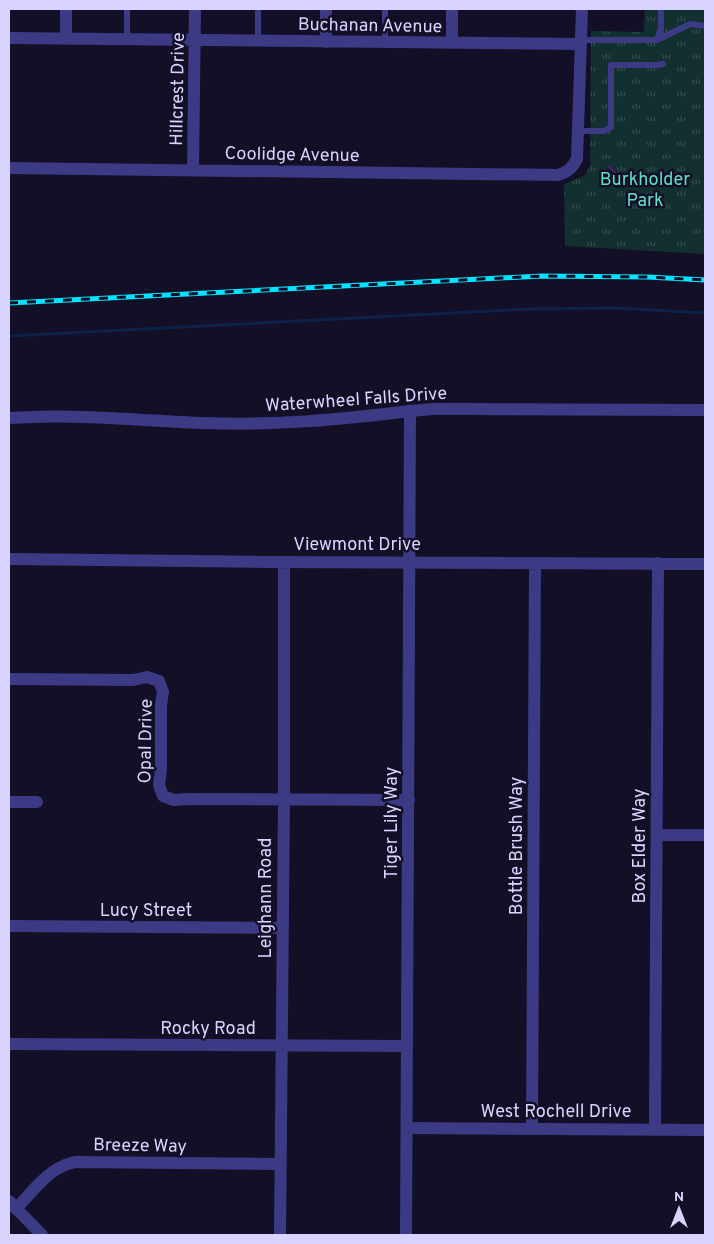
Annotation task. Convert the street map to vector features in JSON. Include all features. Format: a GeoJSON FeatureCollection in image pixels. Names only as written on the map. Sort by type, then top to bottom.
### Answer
{"type":"FeatureCollection","features":[{"type":"Feature","properties":{"kind":"street"},"geometry":{"type":"LineString","coordinates":[[66,9],[66,39]]}},
{"type":"Feature","properties":{"kind":"street","name":"Hillcrest Drive"},"geometry":{"type":"LineString","coordinates":[[193,170],[195,9]]}},
{"type":"Feature","properties":{"kind":"street"},"geometry":{"type":"LineString","coordinates":[[326,9],[326,42]]}},
{"type":"Feature","properties":{"kind":"street"},"geometry":{"type":"LineString","coordinates":[[452,9],[452,43]]}},
{"type":"Feature","properties":{"kind":"street"},"geometry":{"type":"LineString","coordinates":[[578,131],[582,9]]}},
{"type":"Feature","properties":{"kind":"street","name":"Buchanan Avenue"},"geometry":{"type":"LineString","coordinates":[[9,38],[452,43],[582,42]]}},
{"type":"Feature","properties":{"kind":"street","name":"Coolidge Avenue"},"geometry":{"type":"LineString","coordinates":[[9,168],[558,175],[572,168],[577,159],[578,131]]}},
{"type":"Feature","properties":{"kind":"street","name":"Waterwheel Falls Drive"},"geometry":{"type":"LineString","coordinates":[[9,418],[64,416],[207,423],[260,423],[320,421],[410,411],[451,409],[705,410]]}},
{"type":"Feature","properties":{"kind":"street","name":"Tiger Lily Way"},"geometry":{"type":"LineString","coordinates":[[406,1235],[410,411]]}},
{"type":"Feature","properties":{"kind":"street","name":"Viewmont Drive"},"geometry":{"type":"LineString","coordinates":[[9,559],[705,564]]}},
{"type":"Feature","properties":{"kind":"street","name":"Leighann Road"},"geometry":{"type":"LineString","coordinates":[[280,1235],[284,562]]}},
{"type":"Feature","properties":{"kind":"street","name":"Bottle Brush Way"},"geometry":{"type":"LineString","coordinates":[[532,1129],[535,563]]}},
{"type":"Feature","properties":{"kind":"street","name":"Box Elder Way"},"geometry":{"type":"LineString","coordinates":[[655,1129],[658,563]]}},
{"type":"Feature","properties":{"kind":"street","name":"Opal Drive"},"geometry":{"type":"LineString","coordinates":[[9,679],[133,680],[147,677],[159,681],[163,692],[160,705],[161,769],[159,785],[163,796],[174,800],[409,800]]}},
{"type":"Feature","properties":{"kind":"street"},"geometry":{"type":"LineString","coordinates":[[9,802],[37,802]]}},
{"type":"Feature","properties":{"kind":"street"},"geometry":{"type":"LineString","coordinates":[[657,835],[705,836]]}},
{"type":"Feature","properties":{"kind":"street","name":"Lucy Street"},"geometry":{"type":"LineString","coordinates":[[9,926],[283,928]]}},
{"type":"Feature","properties":{"kind":"street","name":"Rocky Road"},"geometry":{"type":"LineString","coordinates":[[9,1044],[407,1046]]}},
{"type":"Feature","properties":{"kind":"street","name":"West Rochell Drive"},"geometry":{"type":"LineString","coordinates":[[406,1128],[705,1130]]}},
{"type":"Feature","properties":{"kind":"street","name":"Breeze Way"},"geometry":{"type":"LineString","coordinates":[[13,1205],[53,1172],[75,1162],[281,1164]]}},
{"type":"Feature","properties":{"kind":"street"},"geometry":{"type":"LineString","coordinates":[[13,1205],[42,1235]]}},
{"type":"Feature","properties":{"kind":"lane"},"geometry":{"type":"LineString","coordinates":[[127,9],[127,40]]}},
{"type":"Feature","properties":{"kind":"lane"},"geometry":{"type":"LineString","coordinates":[[258,9],[258,41]]}},
{"type":"Feature","properties":{"kind":"lane"},"geometry":{"type":"LineString","coordinates":[[385,9],[385,42]]}},
{"type":"Feature","properties":{"kind":"lane"},"geometry":{"type":"LineString","coordinates":[[657,40],[661,28],[661,9]]}},
{"type":"Feature","properties":{"kind":"lane"},"geometry":{"type":"LineString","coordinates":[[582,42],[657,40],[690,24],[705,26]]}},
{"type":"Feature","properties":{"kind":"lane"},"geometry":{"type":"LineString","coordinates":[[578,131],[604,130],[611,127],[611,65],[657,66],[663,64]]}},
{"type":"Feature","properties":{"kind":"green space","name":"Burkholder Park"},"geometry":{"type":"Polygon","coordinates":[[[645,9],[705,9],[705,254],[565,246],[564,184],[584,176],[590,166],[591,31],[644,32],[645,9]]]}},
{"type":"Feature","properties":{"kind":"building"},"geometry":{"type":"Polygon","coordinates":[[[607,166],[613,166],[617,173],[613,180],[607,180],[603,176],[603,170],[607,166]]]}},
{"type":"Feature","properties":{"kind":"waterway"},"geometry":{"type":"LineString","coordinates":[[9,336],[528,309],[617,308],[705,313]]}},
{"type":"Feature","properties":{"kind":"railway"},"geometry":{"type":"LineString","coordinates":[[9,303],[542,276],[647,277],[705,280]]}}]}
